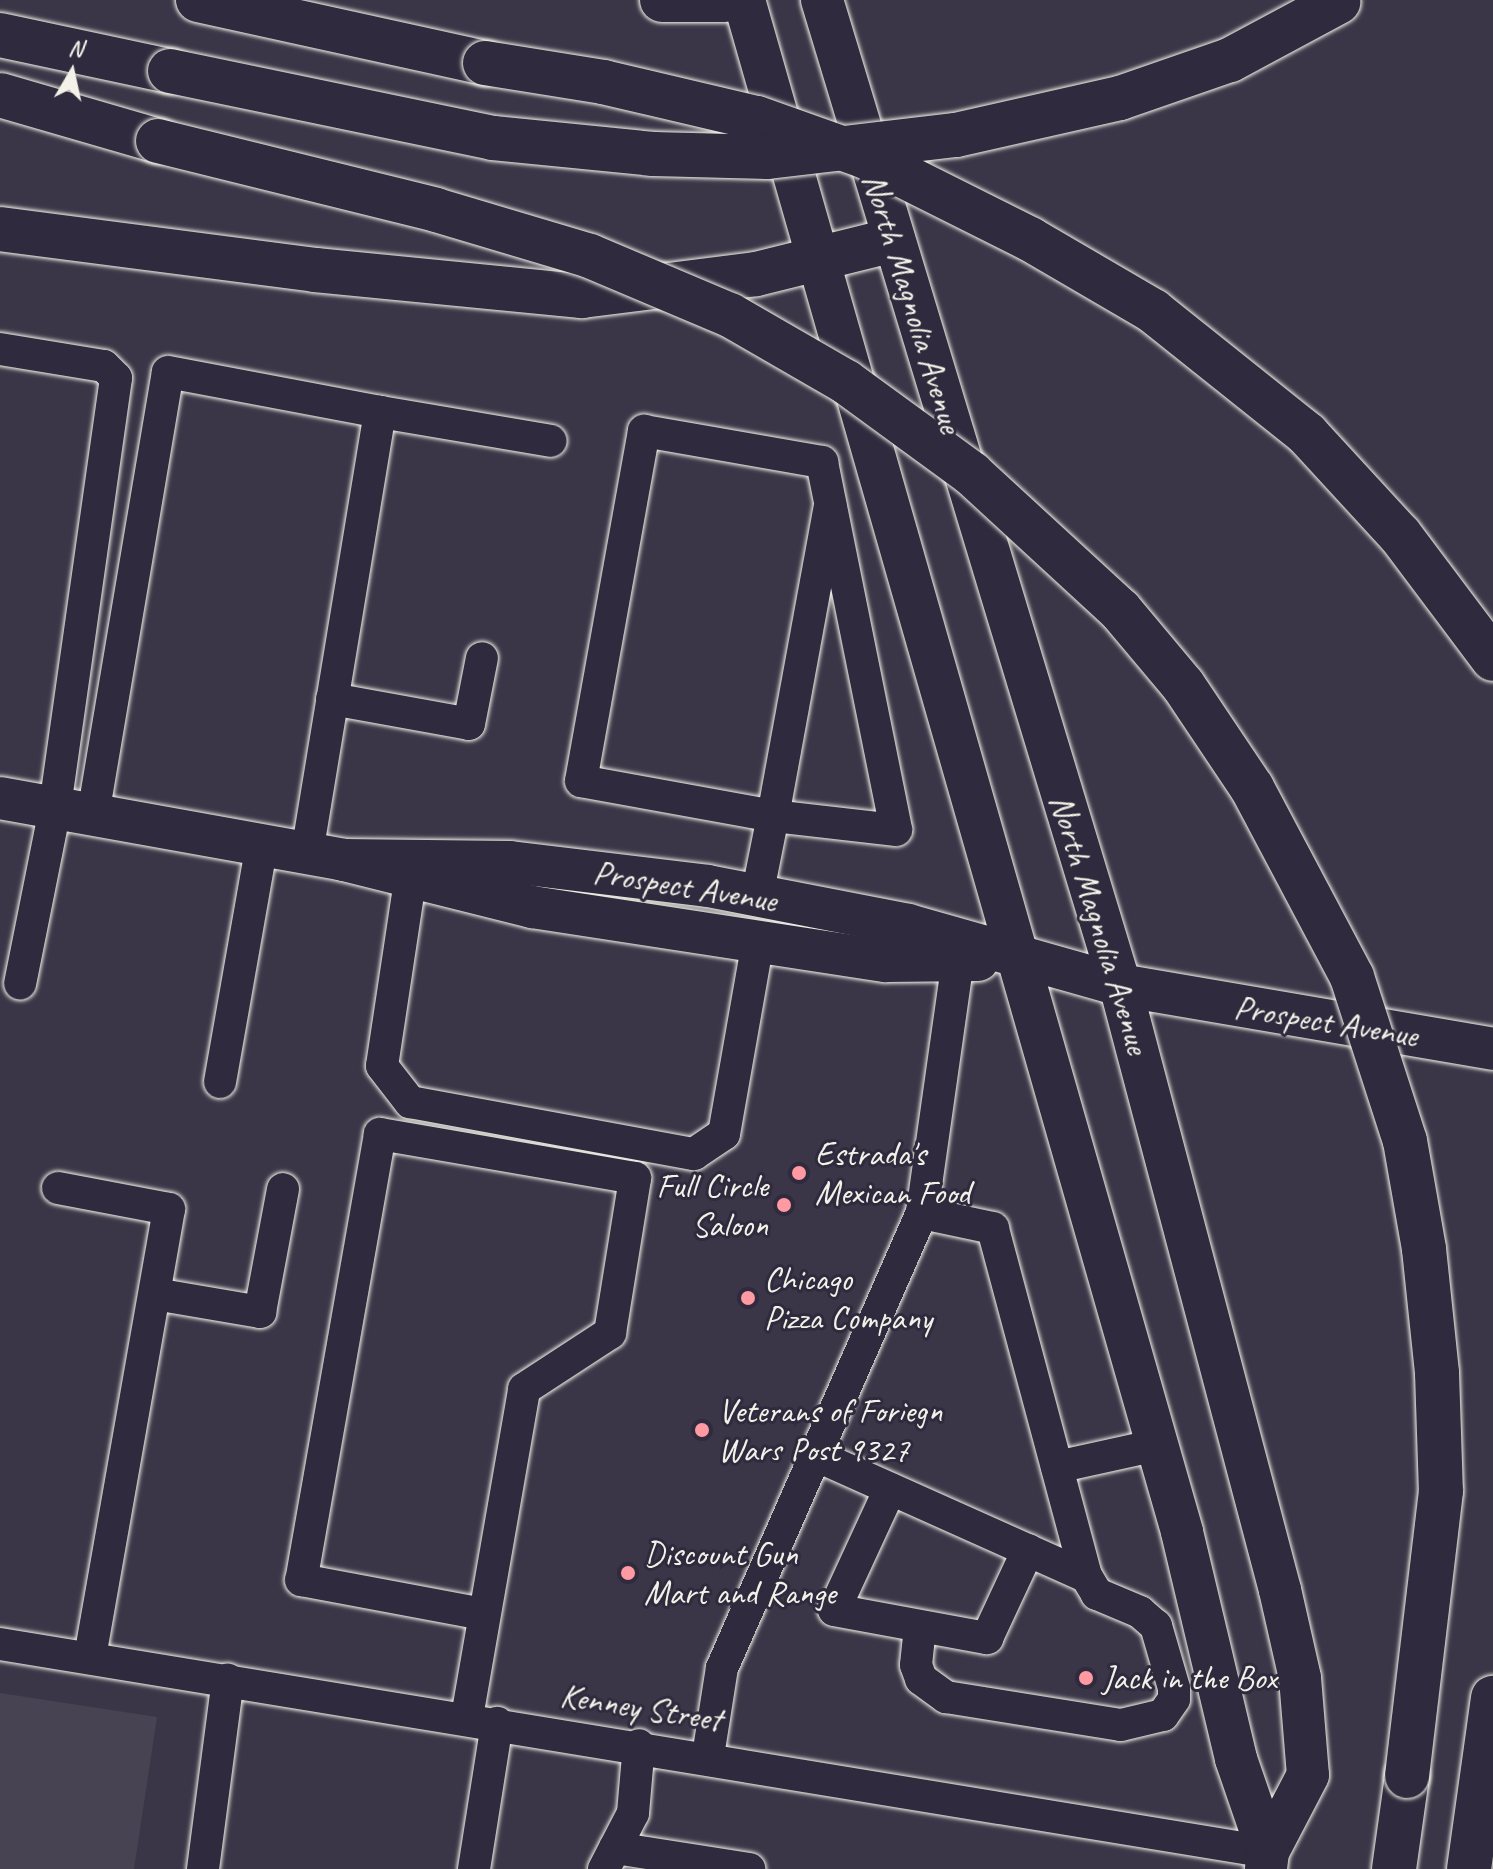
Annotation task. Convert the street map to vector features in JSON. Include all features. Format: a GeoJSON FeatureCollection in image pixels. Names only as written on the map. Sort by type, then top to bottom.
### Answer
{"type":"FeatureCollection","features":[{"type":"Feature","properties":{"kind":"highway"},"geometry":{"type":"LineString","coordinates":[[198,0],[485,63],[603,82],[757,118],[864,156],[1030,239],[1153,311],[1307,434],[1400,535],[1493,659]]}},
{"type":"Feature","properties":{"kind":"highway"},"geometry":{"type":"LineString","coordinates":[[662,0],[725,0]]}},
{"type":"Feature","properties":{"kind":"highway"},"geometry":{"type":"LineString","coordinates":[[0,35],[493,138],[653,154],[768,157],[956,135],[1120,98],[1230,60],[1341,0]]}},
{"type":"Feature","properties":{"kind":"highway"},"geometry":{"type":"LineString","coordinates":[[0,95],[158,141],[436,210],[590,256],[730,315],[846,382],[972,474],[1120,610],[1183,685],[1252,788],[1352,977],[1405,1141],[1424,1249],[1437,1373],[1441,1491],[1394,1869]]}},
{"type":"Feature","properties":{"kind":"highway"},"geometry":{"type":"LineString","coordinates":[[0,229],[315,270],[582,296],[756,274],[893,240]]}},
{"type":"Feature","properties":{"kind":"highway"},"geometry":{"type":"LineString","coordinates":[[1469,1869],[1493,1698]]}},
{"type":"Feature","properties":{"kind":"main road"},"geometry":{"type":"LineString","coordinates":[[744,0],[815,259],[1157,1445],[1213,1646],[1236,1759],[1267,1860]]}},
{"type":"Feature","properties":{"kind":"main road","name":"North Magnolia Avenue"},"geometry":{"type":"LineString","coordinates":[[822,0],[1120,985],[1300,1678],[1308,1775],[1267,1860]]}},
{"type":"Feature","properties":{"kind":"main road","name":"Prospect Avenue"},"geometry":{"type":"LineString","coordinates":[[0,798],[326,856],[411,868],[532,907],[886,961],[1019,959]]}},
{"type":"Feature","properties":{"kind":"main road","name":"Prospect Avenue"},"geometry":{"type":"LineString","coordinates":[[411,868],[510,862],[757,896],[908,925],[1019,959],[1120,985],[1492,1049]]}},
{"type":"Feature","properties":{"kind":"street"},"geometry":{"type":"LineString","coordinates":[[0,349],[104,366],[116,378],[74,812]]}},
{"type":"Feature","properties":{"kind":"street"},"geometry":{"type":"LineString","coordinates":[[20,984],[74,812],[168,372],[551,441]]}},
{"type":"Feature","properties":{"kind":"street"},"geometry":{"type":"LineString","coordinates":[[326,856],[332,699],[380,412]]}},
{"type":"Feature","properties":{"kind":"street"},"geometry":{"type":"LineString","coordinates":[[644,431],[822,462],[896,830],[773,816],[581,781],[644,431]]}},
{"type":"Feature","properties":{"kind":"street"},"geometry":{"type":"LineString","coordinates":[[757,896],[830,504]]}},
{"type":"Feature","properties":{"kind":"street"},"geometry":{"type":"LineString","coordinates":[[332,699],[469,724],[482,658]]}},
{"type":"Feature","properties":{"kind":"street"},"geometry":{"type":"LineString","coordinates":[[220,1082],[262,845]]}},
{"type":"Feature","properties":{"kind":"street"},"geometry":{"type":"LineString","coordinates":[[411,868],[382,1066],[410,1102],[694,1154],[724,1134],[758,942]]}},
{"type":"Feature","properties":{"kind":"street"},"geometry":{"type":"LineString","coordinates":[[708,1756],[722,1668],[922,1213],[958,960]]}},
{"type":"Feature","properties":{"kind":"street"},"geometry":{"type":"LineString","coordinates":[[474,1869],[482,1720],[482,1614],[524,1389],[610,1333],[635,1178],[380,1134],[301,1580],[482,1614]]}},
{"type":"Feature","properties":{"kind":"street"},"geometry":{"type":"LineString","coordinates":[[58,1188],[169,1209],[90,1658]]}},
{"type":"Feature","properties":{"kind":"street"},"geometry":{"type":"LineString","coordinates":[[155,1294],[260,1312],[283,1189]]}},
{"type":"Feature","properties":{"kind":"street"},"geometry":{"type":"LineString","coordinates":[[920,1627],[916,1665],[921,1679],[946,1697],[1121,1725],[1163,1715],[1174,1699],[1174,1688],[1156,1626],[1140,1612],[1097,1594],[1086,1576],[993,1228],[922,1213]]}},
{"type":"Feature","properties":{"kind":"street"},"geometry":{"type":"LineString","coordinates":[[1057,1467],[1157,1445]]}},
{"type":"Feature","properties":{"kind":"street"},"geometry":{"type":"LineString","coordinates":[[815,1455],[1086,1576]]}},
{"type":"Feature","properties":{"kind":"street"},"geometry":{"type":"LineString","coordinates":[[890,1489],[834,1610],[987,1638],[1028,1550]]}},
{"type":"Feature","properties":{"kind":"street","name":"Kenney Street"},"geometry":{"type":"LineString","coordinates":[[0,1644],[708,1756],[1267,1860]]}},
{"type":"Feature","properties":{"kind":"street"},"geometry":{"type":"LineString","coordinates":[[203,1869],[228,1680]]}},
{"type":"Feature","properties":{"kind":"street"},"geometry":{"type":"LineString","coordinates":[[639,1745],[633,1813],[609,1858],[749,1869]]}},
{"type":"Feature","properties":{"kind":"shaded area"},"geometry":{"type":"Polygon","coordinates":[[[0,1693],[157,1717],[134,1869],[0,1869],[0,1693]]]}},
{"type":"Feature","properties":{"kind":"place","name":"Estrada's Mexican Food"},"geometry":{"type":"Point","coordinates":[799,1173]}},
{"type":"Feature","properties":{"kind":"place","name":"Full Circle Saloon"},"geometry":{"type":"Point","coordinates":[784,1205]}},
{"type":"Feature","properties":{"kind":"place","name":"Chicago Pizza Company"},"geometry":{"type":"Point","coordinates":[748,1298]}},
{"type":"Feature","properties":{"kind":"place","name":"Veterans of Foriegn Wars Post 9327"},"geometry":{"type":"Point","coordinates":[702,1430]}},
{"type":"Feature","properties":{"kind":"place","name":"Discount Gun Mart and Range"},"geometry":{"type":"Point","coordinates":[628,1573]}},
{"type":"Feature","properties":{"kind":"place","name":"Jack in the Box"},"geometry":{"type":"Point","coordinates":[1086,1678]}}]}
